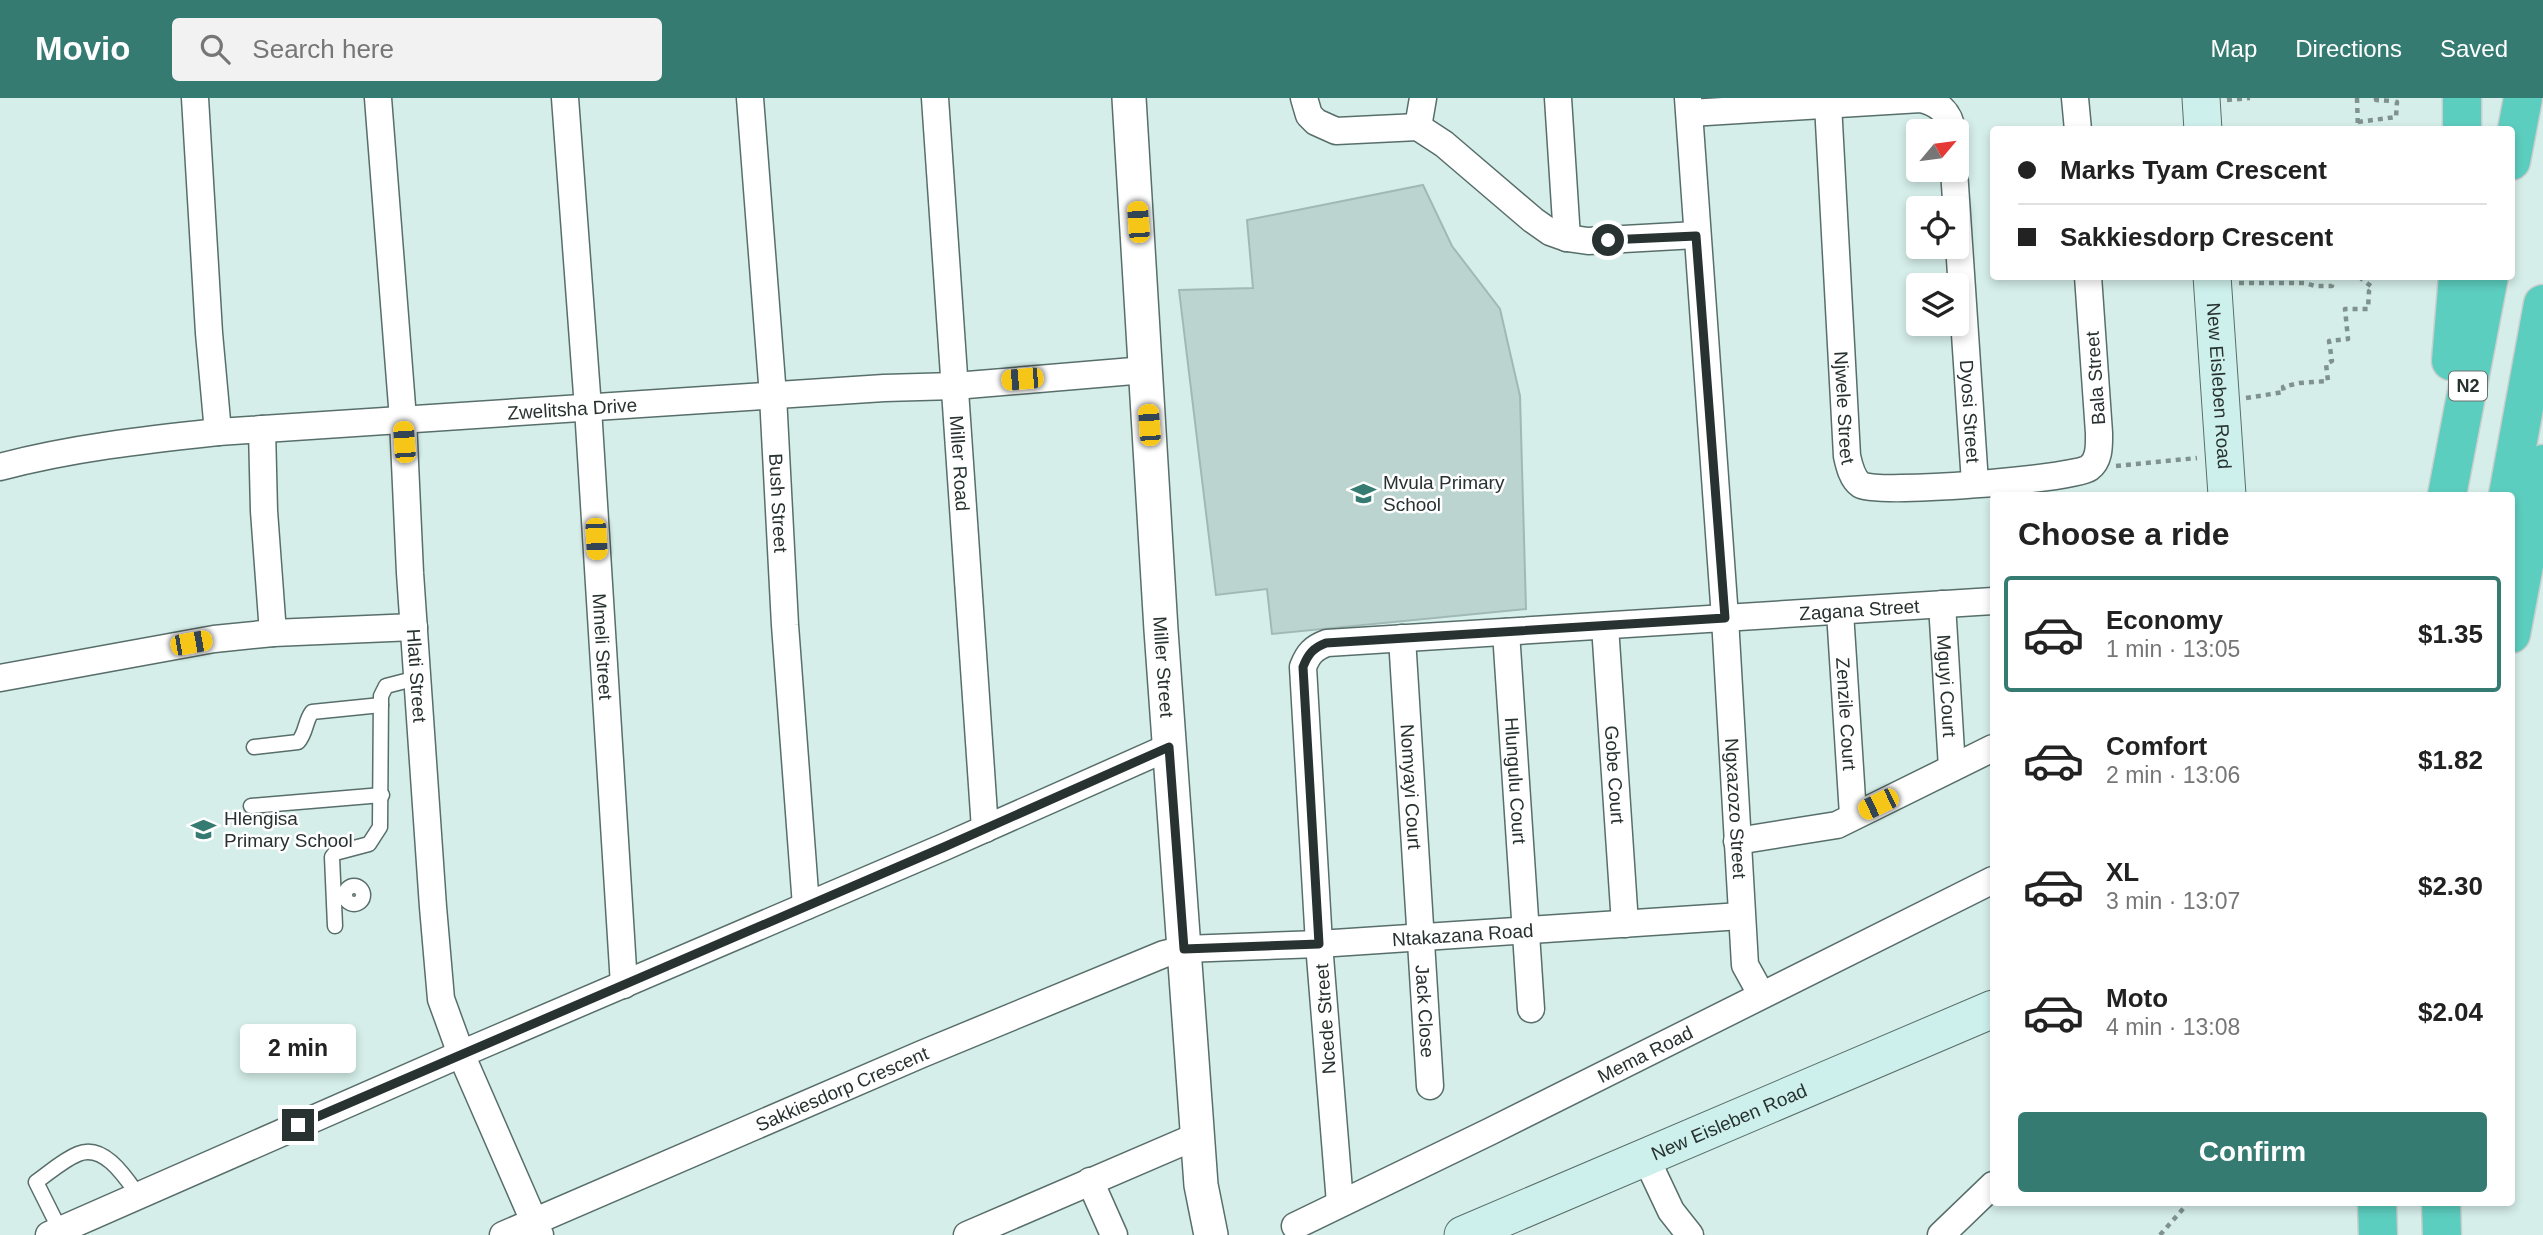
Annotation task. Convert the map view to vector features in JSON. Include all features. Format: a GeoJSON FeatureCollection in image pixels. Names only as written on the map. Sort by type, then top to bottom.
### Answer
{"type":"FeatureCollection","features":[{"type":"Feature","properties":{"kind":"highway"},"geometry":{"type":"LineString","coordinates":[[2462,98],[2462,126]]}},
{"type":"Feature","properties":{"kind":"highway"},"geometry":{"type":"LineString","coordinates":[[2515,139],[2523,98]]}},
{"type":"Feature","properties":{"kind":"highway"},"geometry":{"type":"LineString","coordinates":[[2439,492],[2458,280]]}},
{"type":"Feature","properties":{"kind":"highway","name":"N2"},"geometry":{"type":"LineString","coordinates":[[2448,492],[2488,280]]}},
{"type":"Feature","properties":{"kind":"highway"},"geometry":{"type":"LineString","coordinates":[[2509,492],[2543,304]]}},
{"type":"Feature","properties":{"kind":"highway"},"geometry":{"type":"LineString","coordinates":[[2515,613],[2543,464]]}},
{"type":"Feature","properties":{"kind":"highway"},"geometry":{"type":"LineString","coordinates":[[2377,1206],[2378,1235]]}},
{"type":"Feature","properties":{"kind":"highway"},"geometry":{"type":"LineString","coordinates":[[2441,1206],[2442,1235]]}},
{"type":"Feature","properties":{"kind":"main road","name":"New Eisleben Road"},"geometry":{"type":"LineString","coordinates":[[2223,280],[2227,492]]}},
{"type":"Feature","properties":{"kind":"main road","name":"New Eisleben Road"},"geometry":{"type":"LineString","coordinates":[[1462,1235],[1990,1010]]}},
{"type":"Feature","properties":{"kind":"street"},"geometry":{"type":"LineString","coordinates":[[195,98],[209,333],[218,432]]}},
{"type":"Feature","properties":{"kind":"street","name":"Hlati Street"},"geometry":{"type":"LineString","coordinates":[[378,98],[402,419],[437,966],[442,999],[461,1054],[537,1228]]}},
{"type":"Feature","properties":{"kind":"street","name":"Mmeli Street"},"geometry":{"type":"LineString","coordinates":[[565,98],[624,985]]}},
{"type":"Feature","properties":{"kind":"street","name":"Bush Street"},"geometry":{"type":"LineString","coordinates":[[750,98],[773,396],[785,625],[806,906]]}},
{"type":"Feature","properties":{"kind":"street","name":"Miller Road"},"geometry":{"type":"LineString","coordinates":[[935,98],[985,829]]}},
{"type":"Feature","properties":{"kind":"street","name":"Miller Street"},"geometry":{"type":"LineString","coordinates":[[1129,98],[1169,747],[1200,1185],[1211,1235]]}},
{"type":"Feature","properties":{"kind":"street"},"geometry":{"type":"LineString","coordinates":[[1304,98],[1309,115],[1316,122],[1336,131],[1418,127],[1444,144],[1533,220],[1550,232],[1567,238],[1588,241],[1696,236]]}},
{"type":"Feature","properties":{"kind":"street"},"geometry":{"type":"LineString","coordinates":[[1418,127],[1423,98]]}},
{"type":"Feature","properties":{"kind":"street"},"geometry":{"type":"LineString","coordinates":[[1558,98],[1567,238]]}},
{"type":"Feature","properties":{"kind":"street"},"geometry":{"type":"LineString","coordinates":[[1689,106],[1828,104],[1910,98],[1932,101],[1940,106],[1949,119]]}},
{"type":"Feature","properties":{"kind":"street"},"geometry":{"type":"LineString","coordinates":[[2076,98],[2078,126]]}},
{"type":"Feature","properties":{"kind":"street","name":"Njwele Street"},"geometry":{"type":"LineString","coordinates":[[1828,104],[1847,456],[1851,472],[1860,485],[1894,490],[1975,483],[2089,467]]}},
{"type":"Feature","properties":{"kind":"street","name":"Ngxazozo Street"},"geometry":{"type":"LineString","coordinates":[[1689,106],[1696,236],[1725,618],[1741,916],[1745,965],[1761,994]]}},
{"type":"Feature","properties":{"kind":"street","name":"Dyosi Street"},"geometry":{"type":"LineString","coordinates":[[1955,182],[1975,483]]}},
{"type":"Feature","properties":{"kind":"street","name":"Bala Street"},"geometry":{"type":"LineString","coordinates":[[2088,280],[2099,433],[2089,467]]}},
{"type":"Feature","properties":{"kind":"street","name":"Zwelitsha Drive"},"geometry":{"type":"LineString","coordinates":[[0,467],[58,453],[123,442],[218,432],[955,386],[1145,370]]}},
{"type":"Feature","properties":{"kind":"street"},"geometry":{"type":"LineString","coordinates":[[262,429],[264,511],[273,633]]}},
{"type":"Feature","properties":{"kind":"street","name":"Zagana Street"},"geometry":{"type":"LineString","coordinates":[[1303,667],[1307,655],[1326,643],[1990,601]]}},
{"type":"Feature","properties":{"kind":"street","name":"Mguyi Court"},"geometry":{"type":"LineString","coordinates":[[1942,604],[1952,768]]}},
{"type":"Feature","properties":{"kind":"street","name":"Zenzile Court"},"geometry":{"type":"LineString","coordinates":[[1840,612],[1853,816]]}},
{"type":"Feature","properties":{"kind":"street","name":"Gobe Court"},"geometry":{"type":"LineString","coordinates":[[1605,626],[1625,924]]}},
{"type":"Feature","properties":{"kind":"street"},"geometry":{"type":"LineString","coordinates":[[0,678],[214,639],[273,633],[414,627]]}},
{"type":"Feature","properties":{"kind":"street","name":"Hlungulu Court"},"geometry":{"type":"LineString","coordinates":[[1506,632],[1531,1009]]}},
{"type":"Feature","properties":{"kind":"street","name":"Nomyayi Court"},"geometry":{"type":"LineString","coordinates":[[1402,638],[1422,936]]}},
{"type":"Feature","properties":{"kind":"street","name":"Ncede Street"},"geometry":{"type":"LineString","coordinates":[[1303,667],[1319,944],[1340,1203]]}},
{"type":"Feature","properties":{"kind":"street"},"geometry":{"type":"LineString","coordinates":[[54,1233],[1169,747]]}},
{"type":"Feature","properties":{"kind":"street"},"geometry":{"type":"LineString","coordinates":[[1737,841],[1837,825],[1990,749]]}},
{"type":"Feature","properties":{"kind":"street","name":"Mema Road"},"geometry":{"type":"LineString","coordinates":[[1295,1226],[1990,881]]}},
{"type":"Feature","properties":{"kind":"street","name":"Ntakazana Road"},"geometry":{"type":"LineString","coordinates":[[1184,949],[1319,944],[1741,916]]}},
{"type":"Feature","properties":{"kind":"street","name":"Jack Close"},"geometry":{"type":"LineString","coordinates":[[1422,936],[1430,1086]]}},
{"type":"Feature","properties":{"kind":"street","name":"Sakkiesdorp Crescent"},"geometry":{"type":"LineString","coordinates":[[503,1235],[537,1228],[1146,960],[1184,949]]}},
{"type":"Feature","properties":{"kind":"street"},"geometry":{"type":"LineString","coordinates":[[967,1235],[1197,1136]]}},
{"type":"Feature","properties":{"kind":"street"},"geometry":{"type":"LineString","coordinates":[[1646,1158],[1671,1211],[1690,1235]]}},
{"type":"Feature","properties":{"kind":"street"},"geometry":{"type":"LineString","coordinates":[[1090,1181],[1114,1235]]}},
{"type":"Feature","properties":{"kind":"street"},"geometry":{"type":"LineString","coordinates":[[1941,1235],[1990,1188]]}},
{"type":"Feature","properties":{"kind":"lane"},"geometry":{"type":"LineString","coordinates":[[335,926],[339,895],[332,857],[335,853],[364,846],[374,840],[380,827],[381,696],[386,686],[417,678]]}},
{"type":"Feature","properties":{"kind":"lane"},"geometry":{"type":"LineString","coordinates":[[254,747],[298,742],[312,712],[381,705]]}},
{"type":"Feature","properties":{"kind":"lane"},"geometry":{"type":"LineString","coordinates":[[251,806],[382,795]]}},
{"type":"Feature","properties":{"kind":"lane"},"geometry":{"type":"LineString","coordinates":[[339,895],[354,886],[367,895]]}},
{"type":"Feature","properties":{"kind":"lane"},"geometry":{"type":"LineString","coordinates":[[54,1233],[36,1182],[79,1153],[90,1153],[109,1160],[138,1195]]}},
{"type":"Feature","properties":{"kind":"path"},"geometry":{"type":"LineString","coordinates":[[2209,109],[2250,98]]}},
{"type":"Feature","properties":{"kind":"path"},"geometry":{"type":"LineString","coordinates":[[2357,98],[2358,126]]}},
{"type":"Feature","properties":{"kind":"path"},"geometry":{"type":"LineString","coordinates":[[2358,122],[2396,117],[2397,102],[2376,98]]}},
{"type":"Feature","properties":{"kind":"path"},"geometry":{"type":"LineString","coordinates":[[2223,280],[2332,286],[2333,280]]}},
{"type":"Feature","properties":{"kind":"path"},"geometry":{"type":"LineString","coordinates":[[2242,398],[2284,392],[2283,387],[2300,383],[2328,381],[2326,364],[2332,361],[2329,341],[2348,338],[2345,309],[2368,309],[2369,291],[2372,287],[2363,280]]}},
{"type":"Feature","properties":{"kind":"path"},"geometry":{"type":"LineString","coordinates":[[2089,467],[2197,458]]}},
{"type":"Feature","properties":{"kind":"path"},"geometry":{"type":"LineString","coordinates":[[2160,1235],[2185,1206]]}},
{"type":"Feature","properties":{"kind":"building","name":"Mvula Primary School"},"geometry":{"type":"Polygon","coordinates":[[[1423,185],[1452,246],[1500,309],[1520,396],[1526,609],[1272,634],[1267,589],[1216,595],[1179,290],[1253,288],[1247,220],[1423,185]]]}},
{"type":"Feature","properties":{"kind":"place","name":"Mvula Primary School"},"geometry":{"type":"Point","coordinates":[1363,493]}},
{"type":"Feature","properties":{"kind":"place","name":"Hlengisa Primary School"},"geometry":{"type":"Point","coordinates":[204,829]}},
{"type":"Feature","properties":{"kind":"route"},"geometry":{"type":"LineString","coordinates":[[298,1125],[944,847],[1169,747],[1184,949],[1319,944],[1303,667],[1307,655],[1326,643],[1725,618],[1696,236],[1608,240]]}}]}
